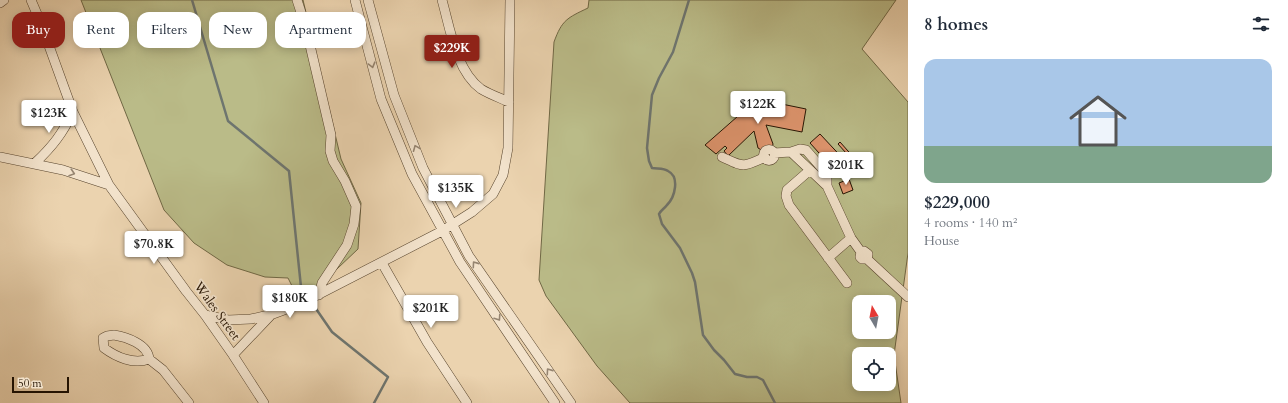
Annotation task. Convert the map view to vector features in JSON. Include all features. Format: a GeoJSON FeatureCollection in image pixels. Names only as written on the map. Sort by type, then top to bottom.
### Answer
{"type":"FeatureCollection","features":[{"type":"Feature","properties":{"kind":"street"},"geometry":{"type":"LineString","coordinates":[[0,3],[4,0]]}},
{"type":"Feature","properties":{"kind":"street","name":"Wales Street"},"geometry":{"type":"LineString","coordinates":[[30,0],[40,21],[73,112],[109,185],[233,354],[264,403]]}},
{"type":"Feature","properties":{"kind":"street"},"geometry":{"type":"LineString","coordinates":[[297,0],[306,28],[331,135],[330,151],[356,206],[354,224],[347,245],[322,283],[317,296]]}},
{"type":"Feature","properties":{"kind":"street"},"geometry":{"type":"LineString","coordinates":[[355,0],[381,99],[412,174],[460,262],[556,403]]}},
{"type":"Feature","properties":{"kind":"street"},"geometry":{"type":"LineString","coordinates":[[368,0],[394,95],[423,168],[469,256],[571,403]]}},
{"type":"Feature","properties":{"kind":"street"},"geometry":{"type":"LineString","coordinates":[[442,0],[457,53],[466,74],[481,89],[509,102]]}},
{"type":"Feature","properties":{"kind":"street"},"geometry":{"type":"LineString","coordinates":[[205,316],[228,320],[251,319],[273,314],[300,304],[442,231],[472,212],[493,194],[503,175],[508,148],[510,0]]}},
{"type":"Feature","properties":{"kind":"street"},"geometry":{"type":"LineString","coordinates":[[35,163],[64,131],[73,112]]}},
{"type":"Feature","properties":{"kind":"street"},"geometry":{"type":"LineString","coordinates":[[722,157],[740,166],[744,166],[765,157],[766,160],[772,160],[774,158],[774,153],[791,152],[800,149],[806,150],[827,174],[827,186]]}},
{"type":"Feature","properties":{"kind":"street"},"geometry":{"type":"LineString","coordinates":[[791,152],[827,186],[851,238],[864,256],[880,273],[908,297]]}},
{"type":"Feature","properties":{"kind":"street"},"geometry":{"type":"LineString","coordinates":[[0,157],[63,170],[109,185]]}},
{"type":"Feature","properties":{"kind":"street"},"geometry":{"type":"LineString","coordinates":[[810,170],[787,190],[786,196],[789,205],[847,283]]}},
{"type":"Feature","properties":{"kind":"street"},"geometry":{"type":"LineString","coordinates":[[828,258],[851,238]]}},
{"type":"Feature","properties":{"kind":"street"},"geometry":{"type":"LineString","coordinates":[[382,263],[427,342],[467,403]]}},
{"type":"Feature","properties":{"kind":"street"},"geometry":{"type":"LineString","coordinates":[[233,354],[273,314]]}},
{"type":"Feature","properties":{"kind":"street"},"geometry":{"type":"LineString","coordinates":[[149,359],[136,361],[122,359],[104,348],[103,338],[114,335],[132,340],[147,352],[149,359],[163,370],[189,403]]}},
{"type":"Feature","properties":{"kind":"green space"},"geometry":{"type":"Polygon","coordinates":[[[81,0],[303,0],[306,12],[275,12],[275,48],[314,48],[341,159],[361,203],[358,249],[319,286],[297,296],[288,278],[265,277],[227,265],[194,243],[164,210],[100,48],[129,48],[129,12],[86,12],[81,0]]]}},
{"type":"Feature","properties":{"kind":"green space"},"geometry":{"type":"Polygon","coordinates":[[[589,0],[896,0],[862,49],[908,102],[908,253],[895,347],[852,347],[852,391],[896,391],[896,369],[901,403],[630,403],[597,366],[546,296],[539,280],[554,42],[566,20],[588,8],[589,0]]]}},
{"type":"Feature","properties":{"kind":"building"},"geometry":{"type":"Polygon","coordinates":[[[765,95],[767,101],[806,109],[802,132],[766,125],[773,144],[772,148],[763,151],[758,148],[754,131],[728,156],[724,151],[727,148],[725,146],[716,154],[705,145],[746,109],[743,102],[765,95]]]}},
{"type":"Feature","properties":{"kind":"building"},"geometry":{"type":"Polygon","coordinates":[[[820,134],[848,164],[837,173],[810,143],[820,134]]]}},
{"type":"Feature","properties":{"kind":"building"},"geometry":{"type":"Polygon","coordinates":[[[840,142],[856,160],[854,162],[838,144],[840,142]]]}},
{"type":"Feature","properties":{"kind":"building"},"geometry":{"type":"Polygon","coordinates":[[[849,179],[853,190],[843,194],[839,183],[849,179]]]}},
{"type":"Feature","properties":{"kind":"waterway"},"geometry":{"type":"LineString","coordinates":[[192,0],[228,121],[289,171],[301,287],[332,332],[388,377],[374,403]]}},
{"type":"Feature","properties":{"kind":"waterway"},"geometry":{"type":"LineString","coordinates":[[689,0],[673,52],[652,95],[647,148],[649,161],[652,168],[665,169],[672,174],[675,182],[672,197],[659,214],[662,224],[680,248],[692,273],[695,282],[703,335],[735,374],[747,377],[757,377],[763,380],[775,403]]}}]}
